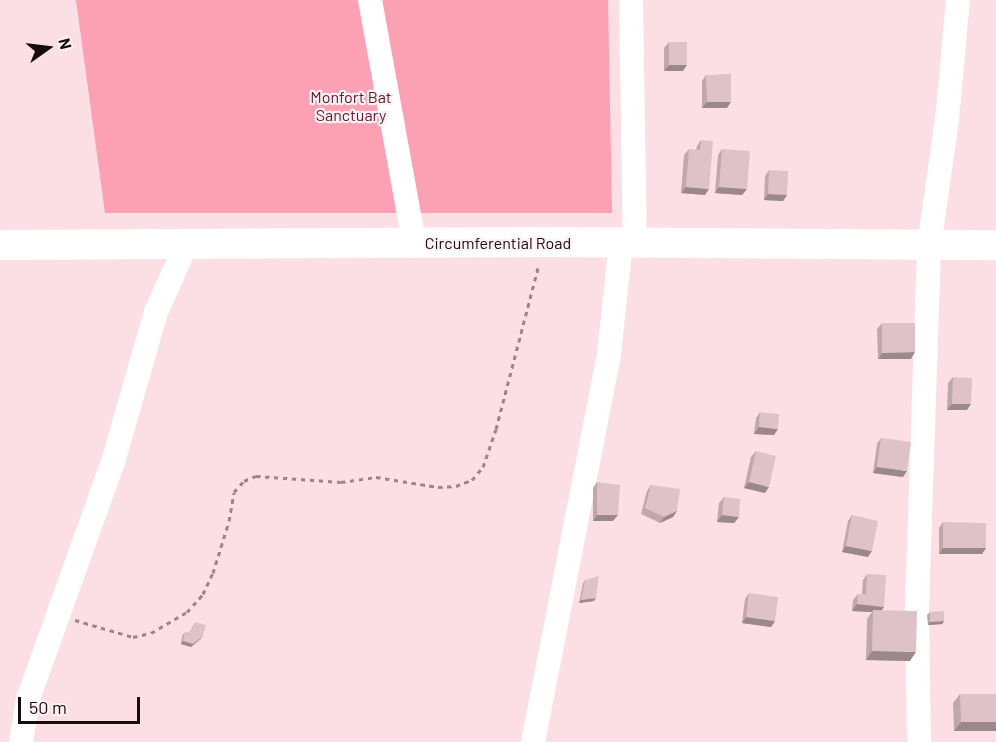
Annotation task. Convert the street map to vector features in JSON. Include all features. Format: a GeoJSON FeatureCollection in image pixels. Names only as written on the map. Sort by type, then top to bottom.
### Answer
{"type":"FeatureCollection","features":[{"type":"Feature","properties":{"kind":"main road","name":"Circumferential Road"},"geometry":{"type":"LineString","coordinates":[[0,245],[628,242],[996,245]]}},
{"type":"Feature","properties":{"kind":"street"},"geometry":{"type":"LineString","coordinates":[[370,0],[414,243]]}},
{"type":"Feature","properties":{"kind":"street"},"geometry":{"type":"LineString","coordinates":[[533,742],[609,354],[628,242],[631,0]]}},
{"type":"Feature","properties":{"kind":"street"},"geometry":{"type":"LineString","coordinates":[[919,742],[917,608],[929,246],[947,120],[958,0]]}},
{"type":"Feature","properties":{"kind":"street"},"geometry":{"type":"LineString","coordinates":[[21,742],[28,699],[112,462],[156,312],[186,244]]}},
{"type":"Feature","properties":{"kind":"path"},"geometry":{"type":"LineString","coordinates":[[59,615],[133,637],[151,633],[188,612],[203,594],[213,573],[229,521],[234,492],[243,481],[256,476],[341,482],[376,477],[438,487],[456,486],[472,480],[483,467],[496,429],[544,242]]}},
{"type":"Feature","properties":{"kind":"green space","name":"Monfort Bat Sanctuary"},"geometry":{"type":"Polygon","coordinates":[[[76,0],[608,0],[612,213],[105,213],[76,0]]]}},
{"type":"Feature","properties":{"kind":"building"},"geometry":{"type":"Polygon","coordinates":[[[669,42],[687,42],[687,65],[669,65],[669,42]]]}},
{"type":"Feature","properties":{"kind":"building"},"geometry":{"type":"Polygon","coordinates":[[[731,74],[731,102],[707,102],[706,75],[731,74]]]}},
{"type":"Feature","properties":{"kind":"building"},"geometry":{"type":"Polygon","coordinates":[[[701,140],[713,141],[709,189],[686,187],[689,149],[700,150],[701,140]]]}},
{"type":"Feature","properties":{"kind":"building"},"geometry":{"type":"Polygon","coordinates":[[[722,149],[750,151],[747,189],[719,187],[722,149]]]}},
{"type":"Feature","properties":{"kind":"building"},"geometry":{"type":"Polygon","coordinates":[[[769,170],[788,171],[787,195],[768,194],[769,170]]]}},
{"type":"Feature","properties":{"kind":"building"},"geometry":{"type":"Polygon","coordinates":[[[882,323],[915,323],[915,352],[882,353],[882,323]]]}},
{"type":"Feature","properties":{"kind":"building"},"geometry":{"type":"Polygon","coordinates":[[[953,377],[972,378],[971,404],[952,404],[953,377]]]}},
{"type":"Feature","properties":{"kind":"building"},"geometry":{"type":"Polygon","coordinates":[[[760,412],[779,414],[778,429],[759,427],[760,412]]]}},
{"type":"Feature","properties":{"kind":"building"},"geometry":{"type":"Polygon","coordinates":[[[881,438],[911,442],[907,471],[877,467],[881,438]]]}},
{"type":"Feature","properties":{"kind":"building"},"geometry":{"type":"Polygon","coordinates":[[[756,451],[776,456],[769,487],[749,482],[756,451]]]}},
{"type":"Feature","properties":{"kind":"building"},"geometry":{"type":"Polygon","coordinates":[[[597,482],[620,485],[618,515],[597,515],[597,482]]]}},
{"type":"Feature","properties":{"kind":"building"},"geometry":{"type":"Polygon","coordinates":[[[651,485],[680,489],[677,511],[664,517],[645,508],[651,485]]]}},
{"type":"Feature","properties":{"kind":"building"},"geometry":{"type":"Polygon","coordinates":[[[724,497],[740,499],[739,517],[722,515],[724,497]]]}},
{"type":"Feature","properties":{"kind":"building"},"geometry":{"type":"Polygon","coordinates":[[[852,515],[878,521],[872,551],[846,546],[852,515]]]}},
{"type":"Feature","properties":{"kind":"building"},"geometry":{"type":"Polygon","coordinates":[[[943,522],[986,523],[986,548],[943,548],[943,522]]]}},
{"type":"Feature","properties":{"kind":"building"},"geometry":{"type":"Polygon","coordinates":[[[867,574],[886,575],[884,607],[857,604],[858,594],[866,594],[867,574]]]}},
{"type":"Feature","properties":{"kind":"building"},"geometry":{"type":"Polygon","coordinates":[[[599,576],[596,598],[581,600],[585,580],[599,576]]]}},
{"type":"Feature","properties":{"kind":"building"},"geometry":{"type":"Polygon","coordinates":[[[749,593],[778,597],[775,621],[746,617],[749,593]]]}},
{"type":"Feature","properties":{"kind":"building"},"geometry":{"type":"Polygon","coordinates":[[[873,610],[917,611],[916,652],[872,651],[873,610]]]}},
{"type":"Feature","properties":{"kind":"building"},"geometry":{"type":"Polygon","coordinates":[[[944,611],[944,621],[930,622],[930,612],[944,611]]]}},
{"type":"Feature","properties":{"kind":"building"},"geometry":{"type":"Polygon","coordinates":[[[195,622],[206,625],[203,636],[193,644],[183,641],[184,633],[191,631],[195,622]]]}},
{"type":"Feature","properties":{"kind":"building"},"geometry":{"type":"Polygon","coordinates":[[[960,694],[996,694],[996,722],[961,722],[960,694]]]}}]}
